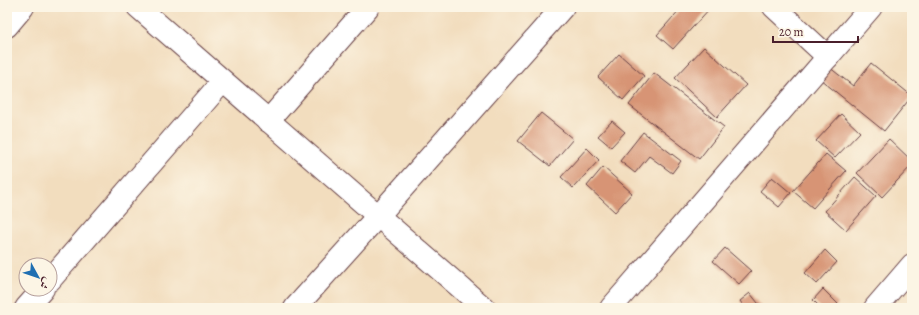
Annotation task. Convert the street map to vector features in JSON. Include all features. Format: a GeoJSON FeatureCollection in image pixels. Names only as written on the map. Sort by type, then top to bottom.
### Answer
{"type":"FeatureCollection","features":[{"type":"Feature","properties":{"kind":"street"},"geometry":{"type":"LineString","coordinates":[[7,26],[23,7]]}},
{"type":"Feature","properties":{"kind":"street"},"geometry":{"type":"LineString","coordinates":[[138,7],[377,217],[484,308]]}},
{"type":"Feature","properties":{"kind":"street"},"geometry":{"type":"LineString","coordinates":[[268,121],[368,7]]}},
{"type":"Feature","properties":{"kind":"street"},"geometry":{"type":"LineString","coordinates":[[295,308],[563,7]]}},
{"type":"Feature","properties":{"kind":"street"},"geometry":{"type":"LineString","coordinates":[[774,7],[828,57]]}},
{"type":"Feature","properties":{"kind":"street"},"geometry":{"type":"LineString","coordinates":[[611,308],[871,7]]}},
{"type":"Feature","properties":{"kind":"street"},"geometry":{"type":"LineString","coordinates":[[58,271],[222,82]]}},
{"type":"Feature","properties":{"kind":"street"},"geometry":{"type":"LineString","coordinates":[[875,308],[912,265]]}},
{"type":"Feature","properties":{"kind":"street"},"geometry":{"type":"LineString","coordinates":[[26,308],[36,297]]}},
{"type":"Feature","properties":{"kind":"building"},"geometry":{"type":"Polygon","coordinates":[[[682,7],[711,7],[673,49],[657,35],[682,7]]]}},
{"type":"Feature","properties":{"kind":"building"},"geometry":{"type":"Polygon","coordinates":[[[704,47],[746,85],[717,117],[675,78],[704,47]]]}},
{"type":"Feature","properties":{"kind":"building"},"geometry":{"type":"Polygon","coordinates":[[[619,54],[644,76],[623,100],[598,77],[619,54]]]}},
{"type":"Feature","properties":{"kind":"building"},"geometry":{"type":"Polygon","coordinates":[[[871,63],[912,96],[884,131],[820,79],[829,67],[853,86],[871,63]]]}},
{"type":"Feature","properties":{"kind":"building"},"geometry":{"type":"Polygon","coordinates":[[[654,73],[724,127],[699,159],[629,105],[654,73]]]}},
{"type":"Feature","properties":{"kind":"building"},"geometry":{"type":"Polygon","coordinates":[[[541,113],[573,139],[550,166],[518,141],[541,113]]]}},
{"type":"Feature","properties":{"kind":"building"},"geometry":{"type":"Polygon","coordinates":[[[841,114],[860,132],[835,158],[816,141],[841,114]]]}},
{"type":"Feature","properties":{"kind":"building"},"geometry":{"type":"Polygon","coordinates":[[[612,121],[625,132],[611,147],[598,136],[612,121]]]}},
{"type":"Feature","properties":{"kind":"building"},"geometry":{"type":"Polygon","coordinates":[[[643,132],[681,161],[672,173],[649,156],[635,173],[620,161],[643,132]]]}},
{"type":"Feature","properties":{"kind":"building"},"geometry":{"type":"Polygon","coordinates":[[[889,139],[912,161],[912,165],[882,197],[857,173],[889,139]]]}},
{"type":"Feature","properties":{"kind":"building"},"geometry":{"type":"Polygon","coordinates":[[[587,148],[599,160],[573,188],[561,177],[587,148]]]}},
{"type":"Feature","properties":{"kind":"building"},"geometry":{"type":"Polygon","coordinates":[[[826,154],[846,171],[813,208],[793,191],[826,154]]]}},
{"type":"Feature","properties":{"kind":"building"},"geometry":{"type":"Polygon","coordinates":[[[603,167],[632,193],[615,212],[587,186],[603,167]]]}},
{"type":"Feature","properties":{"kind":"building"},"geometry":{"type":"Polygon","coordinates":[[[772,177],[791,193],[779,207],[760,191],[772,177]]]}},
{"type":"Feature","properties":{"kind":"building"},"geometry":{"type":"Polygon","coordinates":[[[855,177],[876,196],[846,230],[825,211],[855,177]]]}},
{"type":"Feature","properties":{"kind":"building"},"geometry":{"type":"Polygon","coordinates":[[[725,248],[751,271],[739,284],[713,261],[725,248]]]}},
{"type":"Feature","properties":{"kind":"building"},"geometry":{"type":"Polygon","coordinates":[[[825,250],[837,262],[817,284],[805,273],[825,250]]]}},
{"type":"Feature","properties":{"kind":"building"},"geometry":{"type":"Polygon","coordinates":[[[823,289],[838,304],[835,308],[821,308],[813,300],[823,289]]]}},
{"type":"Feature","properties":{"kind":"building"},"geometry":{"type":"Polygon","coordinates":[[[750,293],[762,308],[745,308],[740,301],[750,293]]]}}]}
